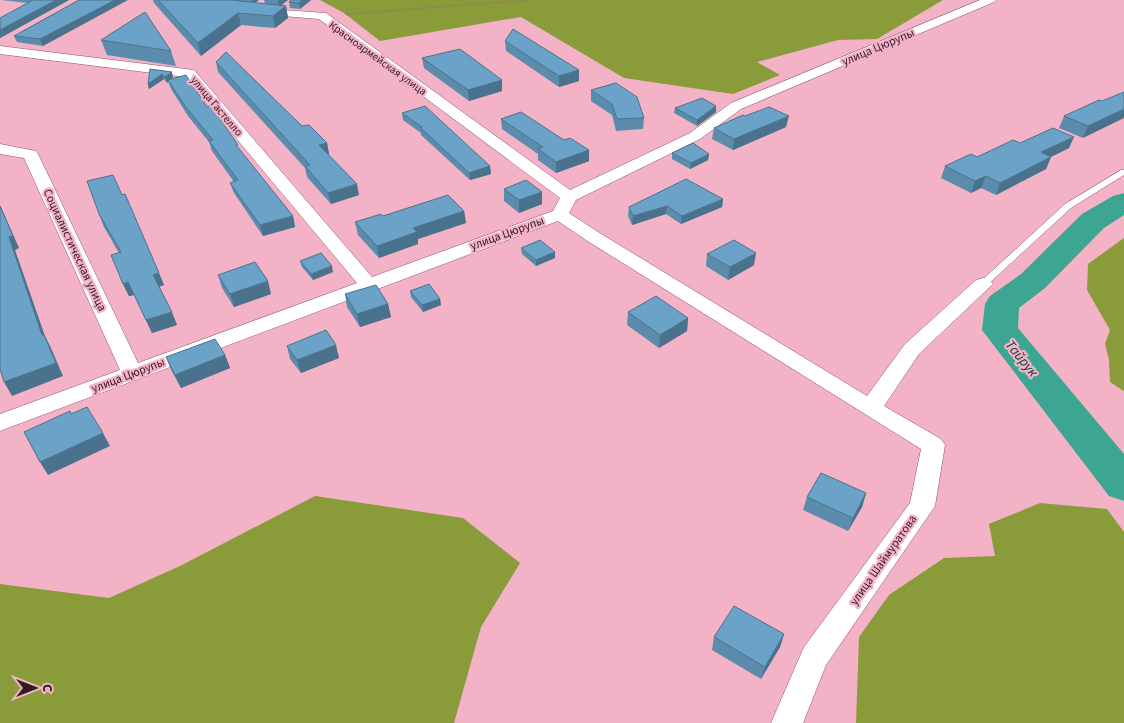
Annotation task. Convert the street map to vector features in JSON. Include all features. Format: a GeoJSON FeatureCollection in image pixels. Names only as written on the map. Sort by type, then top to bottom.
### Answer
{"type":"FeatureCollection","features":[{"type":"Feature","properties":{"kind":"street","name":"улица Цюрупы"},"geometry":{"type":"LineString","coordinates":[[0,422],[368,284],[564,205],[695,136],[736,106],[990,0]]}},
{"type":"Feature","properties":{"kind":"street","name":"Красноармейская улица"},"geometry":{"type":"LineString","coordinates":[[252,7],[283,8],[322,16],[564,205],[592,236],[870,408]]}},
{"type":"Feature","properties":{"kind":"street","name":"улица Гастелло"},"geometry":{"type":"LineString","coordinates":[[3,44],[189,73],[368,284]]}},
{"type":"Feature","properties":{"kind":"street","name":"Социалистическая улица"},"geometry":{"type":"LineString","coordinates":[[0,149],[30,154],[132,373]]}},
{"type":"Feature","properties":{"kind":"street"},"geometry":{"type":"LineString","coordinates":[[870,408],[912,348],[983,284]]}},
{"type":"Feature","properties":{"kind":"street","name":"улица Шаймуратова"},"geometry":{"type":"LineString","coordinates":[[787,723],[814,657],[922,506],[933,446],[870,408]]}},
{"type":"Feature","properties":{"kind":"lane"},"geometry":{"type":"LineString","coordinates":[[983,284],[1068,206],[1124,172]]}},
{"type":"Feature","properties":{"kind":"path"},"geometry":{"type":"LineString","coordinates":[[322,16],[528,0]]}},
{"type":"Feature","properties":{"kind":"green space"},"geometry":{"type":"Polygon","coordinates":[[[320,0],[943,0],[877,39],[838,40],[757,62],[780,75],[733,94],[624,78],[521,17],[380,41],[344,13],[320,0]]]}},
{"type":"Feature","properties":{"kind":"green space"},"geometry":{"type":"Polygon","coordinates":[[[1124,238],[1124,391],[1110,382],[1109,360],[1105,344],[1110,330],[1087,290],[1088,264],[1124,238]]]}},
{"type":"Feature","properties":{"kind":"green space"},"geometry":{"type":"Polygon","coordinates":[[[315,496],[463,518],[520,563],[481,627],[454,723],[0,723],[0,584],[109,598],[180,566],[315,496]]]}},
{"type":"Feature","properties":{"kind":"green space"},"geometry":{"type":"Polygon","coordinates":[[[1040,503],[1107,509],[1124,532],[1124,723],[856,723],[859,637],[889,595],[944,558],[995,556],[989,524],[1040,503]]]}},
{"type":"Feature","properties":{"kind":"building"},"geometry":{"type":"Polygon","coordinates":[[[33,0],[56,0],[0,30],[0,18],[33,0]]]}},
{"type":"Feature","properties":{"kind":"building"},"geometry":{"type":"Polygon","coordinates":[[[79,0],[115,0],[40,39],[14,36],[79,0]]]}},
{"type":"Feature","properties":{"kind":"building"},"geometry":{"type":"Polygon","coordinates":[[[158,0],[231,0],[286,6],[273,16],[238,13],[198,43],[158,0]]]}},
{"type":"Feature","properties":{"kind":"building"},"geometry":{"type":"Polygon","coordinates":[[[291,0],[302,0],[299,3],[289,2],[291,0]]]}},
{"type":"Feature","properties":{"kind":"building"},"geometry":{"type":"Polygon","coordinates":[[[145,12],[171,51],[101,40],[145,12]]]}},
{"type":"Feature","properties":{"kind":"building"},"geometry":{"type":"Polygon","coordinates":[[[513,29],[579,70],[559,76],[505,41],[513,29]]]}},
{"type":"Feature","properties":{"kind":"building"},"geometry":{"type":"Polygon","coordinates":[[[460,49],[502,80],[468,90],[422,58],[460,49]]]}},
{"type":"Feature","properties":{"kind":"building"},"geometry":{"type":"Polygon","coordinates":[[[226,52],[302,126],[309,125],[327,143],[319,145],[357,184],[328,193],[305,166],[310,165],[216,62],[226,52]]]}},
{"type":"Feature","properties":{"kind":"building"},"geometry":{"type":"Polygon","coordinates":[[[150,69],[172,72],[165,77],[162,74],[148,84],[150,69]]]}},
{"type":"Feature","properties":{"kind":"building"},"geometry":{"type":"Polygon","coordinates":[[[186,75],[207,107],[211,106],[238,145],[236,145],[293,216],[260,225],[230,183],[238,180],[209,141],[213,140],[185,106],[168,80],[186,75]]]}},
{"type":"Feature","properties":{"kind":"building"},"geometry":{"type":"Polygon","coordinates":[[[616,83],[637,97],[644,118],[617,119],[612,104],[591,90],[616,83]]]}},
{"type":"Feature","properties":{"kind":"building"},"geometry":{"type":"Polygon","coordinates":[[[1124,92],[1124,109],[1088,126],[1064,116],[1099,100],[1102,101],[1124,92]]]}},
{"type":"Feature","properties":{"kind":"building"},"geometry":{"type":"Polygon","coordinates":[[[702,98],[716,106],[697,120],[675,108],[702,98]]]}},
{"type":"Feature","properties":{"kind":"building"},"geometry":{"type":"Polygon","coordinates":[[[425,106],[490,166],[469,173],[420,127],[422,127],[402,113],[425,106]]]}},
{"type":"Feature","properties":{"kind":"building"},"geometry":{"type":"Polygon","coordinates":[[[769,107],[789,116],[734,139],[714,128],[743,115],[745,116],[769,107]]]}},
{"type":"Feature","properties":{"kind":"building"},"geometry":{"type":"Polygon","coordinates":[[[521,112],[564,140],[570,138],[589,150],[556,162],[538,149],[543,147],[501,119],[521,112]]]}},
{"type":"Feature","properties":{"kind":"building"},"geometry":{"type":"Polygon","coordinates":[[[1053,128],[1074,137],[1041,152],[1051,157],[1000,183],[986,176],[975,181],[945,166],[971,154],[977,157],[1013,140],[1020,143],[1053,128]]]}},
{"type":"Feature","properties":{"kind":"building"},"geometry":{"type":"Polygon","coordinates":[[[693,143],[709,154],[691,163],[672,153],[693,143]]]}},
{"type":"Feature","properties":{"kind":"building"},"geometry":{"type":"Polygon","coordinates":[[[113,175],[122,195],[125,194],[159,273],[153,275],[172,312],[146,320],[128,282],[123,284],[111,255],[121,252],[99,214],[87,181],[113,175]]]}},
{"type":"Feature","properties":{"kind":"building"},"geometry":{"type":"Polygon","coordinates":[[[686,179],[723,199],[682,216],[667,206],[633,216],[629,207],[686,179]]]}},
{"type":"Feature","properties":{"kind":"building"},"geometry":{"type":"Polygon","coordinates":[[[526,180],[542,192],[519,200],[504,189],[526,180]]]}},
{"type":"Feature","properties":{"kind":"building"},"geometry":{"type":"Polygon","coordinates":[[[448,195],[464,211],[413,228],[417,232],[377,246],[355,222],[381,214],[383,216],[448,195]]]}},
{"type":"Feature","properties":{"kind":"building"},"geometry":{"type":"Polygon","coordinates":[[[0,206],[13,236],[9,237],[42,335],[44,335],[56,363],[4,382],[0,369],[0,206]]]}},
{"type":"Feature","properties":{"kind":"building"},"geometry":{"type":"Polygon","coordinates":[[[540,240],[555,252],[536,260],[521,248],[540,240]]]}},
{"type":"Feature","properties":{"kind":"building"},"geometry":{"type":"Polygon","coordinates":[[[734,240],[756,253],[730,267],[707,254],[734,240]]]}},
{"type":"Feature","properties":{"kind":"building"},"geometry":{"type":"Polygon","coordinates":[[[321,253],[332,266],[311,274],[300,261],[321,253]]]}},
{"type":"Feature","properties":{"kind":"building"},"geometry":{"type":"Polygon","coordinates":[[[255,262],[268,281],[230,294],[218,275],[255,262]]]}},
{"type":"Feature","properties":{"kind":"building"},"geometry":{"type":"Polygon","coordinates":[[[429,284],[440,299],[422,305],[410,291],[429,284]]]}},
{"type":"Feature","properties":{"kind":"building"},"geometry":{"type":"Polygon","coordinates":[[[376,285],[388,304],[357,314],[345,294],[376,285]]]}},
{"type":"Feature","properties":{"kind":"building"},"geometry":{"type":"Polygon","coordinates":[[[656,296],[688,318],[660,335],[628,312],[656,296]]]}},
{"type":"Feature","properties":{"kind":"building"},"geometry":{"type":"Polygon","coordinates":[[[326,330],[336,345],[297,360],[287,346],[326,330]]]}},
{"type":"Feature","properties":{"kind":"building"},"geometry":{"type":"Polygon","coordinates":[[[215,339],[225,355],[175,375],[166,357],[215,339]]]}},
{"type":"Feature","properties":{"kind":"building"},"geometry":{"type":"Polygon","coordinates":[[[87,407],[103,433],[40,462],[24,432],[70,411],[71,414],[87,407]]]}},
{"type":"Feature","properties":{"kind":"building"},"geometry":{"type":"Polygon","coordinates":[[[821,473],[866,493],[853,518],[807,497],[821,473]]]}},
{"type":"Feature","properties":{"kind":"building"},"geometry":{"type":"Polygon","coordinates":[[[734,606],[784,634],[765,667],[714,637],[734,606]]]}},
{"type":"Feature","properties":{"kind":"waterway","name":"Тайрук"},"geometry":{"type":"LineString","coordinates":[[1124,202],[1093,221],[1033,281],[1002,304],[1000,330],[1124,484]]}}]}
